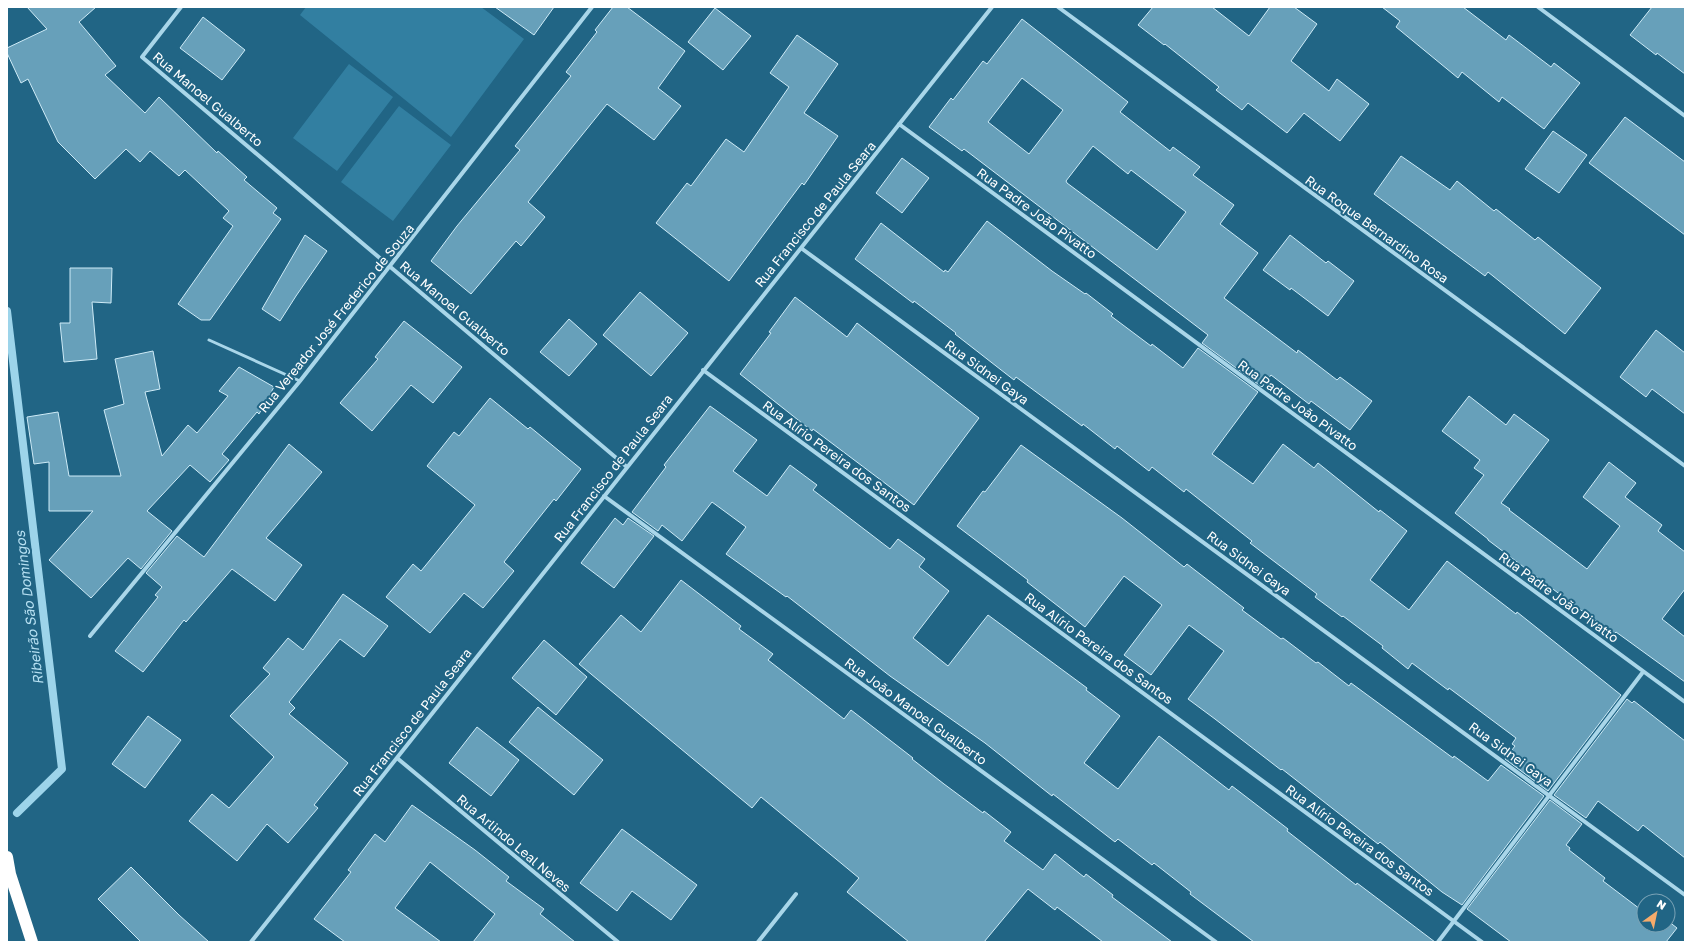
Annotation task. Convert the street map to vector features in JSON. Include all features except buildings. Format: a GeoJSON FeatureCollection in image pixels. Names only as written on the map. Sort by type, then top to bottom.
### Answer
{"type":"FeatureCollection","features":[{"type":"Feature","properties":{"kind":"highway"},"geometry":{"type":"LineString","coordinates":[[7,857],[13,882],[32,942]]}},
{"type":"Feature","properties":{"kind":"street","name":"Rua Manoel Gualberto"},"geometry":{"type":"LineString","coordinates":[[181,7],[142,56],[627,467]]}},
{"type":"Feature","properties":{"kind":"street","name":"Rua Vereador José Frederico de Souza"},"geometry":{"type":"LineString","coordinates":[[90,636],[300,381],[592,7]]}},
{"type":"Feature","properties":{"kind":"street","name":"Rua Francisco de Paula Seara"},"geometry":{"type":"LineString","coordinates":[[251,942],[992,7]]}},
{"type":"Feature","properties":{"kind":"street","name":"Rua Roque Bernardino Rosa"},"geometry":{"type":"LineString","coordinates":[[1058,7],[1685,466]]}},
{"type":"Feature","properties":{"kind":"street"},"geometry":{"type":"LineString","coordinates":[[1538,7],[1685,116]]}},
{"type":"Feature","properties":{"kind":"street","name":"Rua Padre João Pivatto"},"geometry":{"type":"LineString","coordinates":[[899,124],[1685,702]]}},
{"type":"Feature","properties":{"kind":"street","name":"Rua Sidnei Gaya"},"geometry":{"type":"LineString","coordinates":[[801,248],[1685,895]]}},
{"type":"Feature","properties":{"kind":"street","name":"Rua Alírio Pereira dos Santos"},"geometry":{"type":"LineString","coordinates":[[703,370],[1482,942]]}},
{"type":"Feature","properties":{"kind":"street","name":"Rua João Manoel Gualberto"},"geometry":{"type":"LineString","coordinates":[[604,496],[1216,942]]}},
{"type":"Feature","properties":{"kind":"street"},"geometry":{"type":"LineString","coordinates":[[1438,942],[1643,672]]}},
{"type":"Feature","properties":{"kind":"street","name":"Rua Arlindo Leal Neves"},"geometry":{"type":"LineString","coordinates":[[397,758],[618,942]]}},
{"type":"Feature","properties":{"kind":"street"},"geometry":{"type":"LineString","coordinates":[[758,942],[796,894]]}},
{"type":"Feature","properties":{"kind":"lane"},"geometry":{"type":"LineString","coordinates":[[209,340],[300,381]]}},
{"type":"Feature","properties":{"kind":"shaded area"},"geometry":{"type":"Polygon","coordinates":[[[306,7],[481,7],[524,39],[451,137],[300,15],[306,7]]]}},
{"type":"Feature","properties":{"kind":"shaded area"},"geometry":{"type":"Polygon","coordinates":[[[349,64],[393,97],[337,171],[293,138],[349,64]]]}},
{"type":"Feature","properties":{"kind":"shaded area"},"geometry":{"type":"Polygon","coordinates":[[[399,106],[451,145],[393,221],[341,182],[399,106]]]}},
{"type":"Feature","properties":{"kind":"waterway","name":"Ribeirão São Domingos"},"geometry":{"type":"LineString","coordinates":[[7,311],[62,769],[17,813]]}}]}
